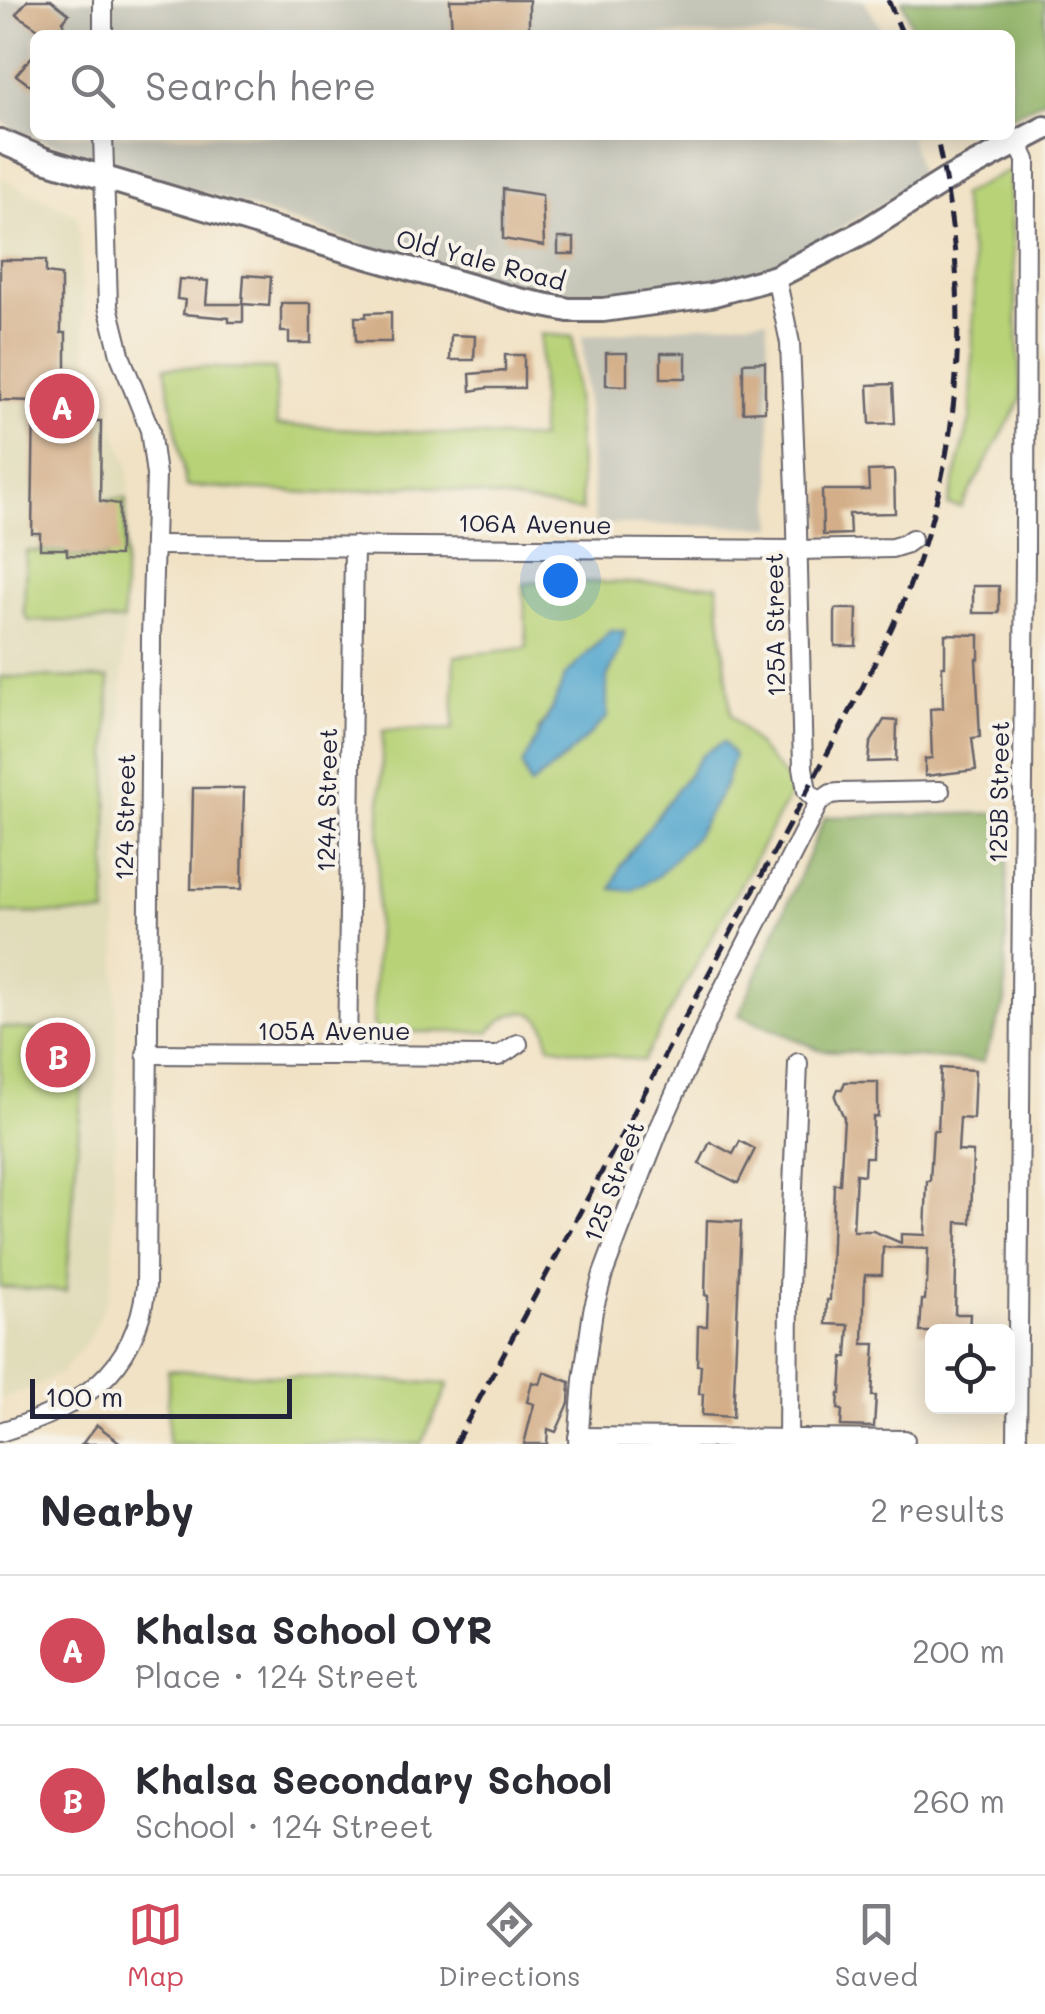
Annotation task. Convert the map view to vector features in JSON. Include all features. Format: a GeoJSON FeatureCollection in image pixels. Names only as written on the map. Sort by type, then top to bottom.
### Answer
{"type":"FeatureCollection","features":[{"type":"Feature","properties":{"kind":"main road","name":"Old Yale Road"},"geometry":{"type":"LineString","coordinates":[[0,141],[45,160],[361,255],[555,308],[585,311],[711,295],[776,276],[863,232],[946,180],[1045,128]]}},
{"type":"Feature","properties":{"kind":"street"},"geometry":{"type":"LineString","coordinates":[[103,0],[103,30]]}},
{"type":"Feature","properties":{"kind":"street","name":"124 Street"},"geometry":{"type":"LineString","coordinates":[[0,1432],[51,1415],[78,1401],[102,1380],[123,1355],[136,1331],[146,1286],[156,475],[150,430],[122,358],[108,306],[103,140]]}},
{"type":"Feature","properties":{"kind":"street","name":"125B Street"},"geometry":{"type":"LineString","coordinates":[[1017,142],[1026,160],[1026,259],[1017,1444]]}},
{"type":"Feature","properties":{"kind":"street","name":"125A Street"},"geometry":{"type":"LineString","coordinates":[[776,276],[790,343],[802,766],[806,790],[819,802]]}},
{"type":"Feature","properties":{"kind":"street","name":"106A Avenue"},"geometry":{"type":"LineString","coordinates":[[155,544],[797,550],[892,548],[912,539]]}},
{"type":"Feature","properties":{"kind":"street","name":"124A Street"},"geometry":{"type":"LineString","coordinates":[[347,1055],[354,546]]}},
{"type":"Feature","properties":{"kind":"street"},"geometry":{"type":"LineString","coordinates":[[819,802],[839,792],[940,791]]}},
{"type":"Feature","properties":{"kind":"street","name":"125 Street"},"geometry":{"type":"LineString","coordinates":[[578,1440],[588,1341],[603,1274],[660,1127],[742,950],[819,802]]}},
{"type":"Feature","properties":{"kind":"street","name":"105A Avenue"},"geometry":{"type":"LineString","coordinates":[[146,1054],[498,1056],[518,1044]]}},
{"type":"Feature","properties":{"kind":"street"},"geometry":{"type":"LineString","coordinates":[[788,1441],[789,1287],[798,1064]]}},
{"type":"Feature","properties":{"kind":"street"},"geometry":{"type":"LineString","coordinates":[[578,1440],[905,1440]]}},
{"type":"Feature","properties":{"kind":"shaded area"},"geometry":{"type":"Polygon","coordinates":[[[0,0],[864,0],[882,30],[30,30],[30,136],[0,120],[0,0]]]}},
{"type":"Feature","properties":{"kind":"shaded area"},"geometry":{"type":"Polygon","coordinates":[[[42,140],[911,140],[921,180],[792,258],[702,287],[571,303],[401,257],[42,140]]]}},
{"type":"Feature","properties":{"kind":"shaded area"},"geometry":{"type":"Polygon","coordinates":[[[0,177],[78,216],[86,350],[129,468],[118,839],[113,1271],[108,1296],[91,1335],[62,1372],[31,1389],[0,1399],[0,177]]]}},
{"type":"Feature","properties":{"kind":"shaded area"},"geometry":{"type":"Polygon","coordinates":[[[767,319],[773,527],[595,524],[582,336],[767,319]]]}},
{"type":"Feature","properties":{"kind":"green space"},"geometry":{"type":"Polygon","coordinates":[[[902,0],[1045,0],[1045,99],[1015,114],[1015,30],[913,30],[902,0]]]}},
{"type":"Feature","properties":{"kind":"green space"},"geometry":{"type":"Polygon","coordinates":[[[1009,170],[1021,400],[961,507],[948,505],[971,416],[974,272],[961,195],[1009,170]]]}},
{"type":"Feature","properties":{"kind":"green space"},"geometry":{"type":"Polygon","coordinates":[[[541,334],[573,337],[582,511],[419,485],[329,494],[186,486],[165,367],[275,369],[277,425],[540,439],[541,334]]]}},
{"type":"Feature","properties":{"kind":"green space"},"geometry":{"type":"Polygon","coordinates":[[[108,499],[126,499],[123,621],[29,621],[24,612],[26,551],[106,558],[108,499]]]}},
{"type":"Feature","properties":{"kind":"green space"},"geometry":{"type":"Polygon","coordinates":[[[541,581],[717,585],[731,715],[794,788],[643,1061],[549,1046],[542,1022],[527,1012],[508,1016],[489,1032],[379,1032],[373,1025],[383,730],[453,729],[455,656],[527,648],[523,584],[541,581]],[[624,631],[565,676],[552,709],[537,732],[607,677],[621,648],[624,631]]]}},
{"type":"Feature","properties":{"kind":"green space"},"geometry":{"type":"Polygon","coordinates":[[[0,677],[109,678],[106,914],[0,913],[0,677]]]}},
{"type":"Feature","properties":{"kind":"green space"},"geometry":{"type":"Polygon","coordinates":[[[1008,813],[1005,1003],[983,1062],[821,1050],[739,1015],[825,817],[1008,813]]]}},
{"type":"Feature","properties":{"kind":"green space"},"geometry":{"type":"Polygon","coordinates":[[[0,1027],[86,1034],[66,1291],[0,1287],[0,1027]]]}},
{"type":"Feature","properties":{"kind":"green space"},"geometry":{"type":"Polygon","coordinates":[[[168,1370],[449,1384],[421,1444],[168,1444],[168,1370]]]}},
{"type":"Feature","properties":{"kind":"water"},"geometry":{"type":"Polygon","coordinates":[[[610,631],[624,631],[621,648],[607,677],[607,718],[530,786],[522,765],[565,676],[610,631]]]}},
{"type":"Feature","properties":{"kind":"water"},"geometry":{"type":"Polygon","coordinates":[[[723,742],[734,755],[725,786],[695,837],[658,876],[631,891],[612,889],[620,866],[703,754],[723,742]]]}},
{"type":"Feature","properties":{"kind":"building"},"geometry":{"type":"Polygon","coordinates":[[[28,0],[51,0],[69,14],[63,21],[64,30],[40,30],[16,14],[28,0]]]}},
{"type":"Feature","properties":{"kind":"building"},"geometry":{"type":"Polygon","coordinates":[[[450,0],[529,0],[529,29],[452,30],[450,0]]]}},
{"type":"Feature","properties":{"kind":"building"},"geometry":{"type":"Polygon","coordinates":[[[30,59],[30,85],[16,75],[30,59]]]}},
{"type":"Feature","properties":{"kind":"building"},"geometry":{"type":"Polygon","coordinates":[[[503,189],[542,195],[544,246],[503,239],[503,189]]]}},
{"type":"Feature","properties":{"kind":"building"},"geometry":{"type":"Polygon","coordinates":[[[558,238],[574,238],[574,254],[558,254],[558,238]]]}},
{"type":"Feature","properties":{"kind":"building"},"geometry":{"type":"Polygon","coordinates":[[[0,260],[46,260],[46,273],[61,275],[61,333],[66,333],[66,369],[71,369],[71,384],[82,385],[82,399],[87,399],[87,421],[101,421],[100,501],[119,504],[119,556],[67,555],[67,549],[40,549],[40,533],[32,533],[34,401],[0,400],[0,260]]]}},
{"type":"Feature","properties":{"kind":"building"},"geometry":{"type":"Polygon","coordinates":[[[244,275],[271,277],[269,306],[242,304],[244,275]]]}},
{"type":"Feature","properties":{"kind":"building"},"geometry":{"type":"Polygon","coordinates":[[[179,279],[208,281],[206,304],[243,304],[243,322],[183,314],[185,300],[177,299],[179,279]]]}},
{"type":"Feature","properties":{"kind":"building"},"geometry":{"type":"Polygon","coordinates":[[[281,303],[311,303],[311,343],[289,343],[289,332],[281,332],[281,303]]]}},
{"type":"Feature","properties":{"kind":"building"},"geometry":{"type":"Polygon","coordinates":[[[391,312],[391,342],[356,342],[355,317],[391,312]]]}},
{"type":"Feature","properties":{"kind":"building"},"geometry":{"type":"Polygon","coordinates":[[[451,335],[475,336],[474,360],[450,360],[451,335]]]}},
{"type":"Feature","properties":{"kind":"building"},"geometry":{"type":"Polygon","coordinates":[[[606,353],[627,353],[627,386],[606,385],[606,353]]]}},
{"type":"Feature","properties":{"kind":"building"},"geometry":{"type":"Polygon","coordinates":[[[661,353],[686,353],[686,378],[661,378],[661,353]]]}},
{"type":"Feature","properties":{"kind":"building"},"geometry":{"type":"Polygon","coordinates":[[[505,355],[524,355],[524,388],[471,391],[470,374],[505,371],[505,355]]]}},
{"type":"Feature","properties":{"kind":"building"},"geometry":{"type":"Polygon","coordinates":[[[765,362],[765,411],[743,412],[743,363],[765,362]]]}},
{"type":"Feature","properties":{"kind":"building"},"geometry":{"type":"Polygon","coordinates":[[[893,384],[895,423],[870,424],[868,385],[893,384]]]}},
{"type":"Feature","properties":{"kind":"building"},"geometry":{"type":"Polygon","coordinates":[[[894,470],[895,513],[849,514],[850,534],[823,535],[822,490],[869,490],[868,471],[894,470]]]}},
{"type":"Feature","properties":{"kind":"building"},"geometry":{"type":"Polygon","coordinates":[[[973,586],[999,586],[999,613],[973,613],[973,586]]]}},
{"type":"Feature","properties":{"kind":"building"},"geometry":{"type":"Polygon","coordinates":[[[835,609],[857,609],[856,646],[835,646],[835,609]]]}},
{"type":"Feature","properties":{"kind":"building"},"geometry":{"type":"Polygon","coordinates":[[[945,634],[979,635],[976,659],[980,737],[972,738],[976,770],[925,776],[925,759],[932,758],[930,709],[943,708],[945,634]]]}},
{"type":"Feature","properties":{"kind":"building"},"geometry":{"type":"Polygon","coordinates":[[[884,720],[897,721],[896,761],[868,762],[870,744],[884,720]]]}},
{"type":"Feature","properties":{"kind":"building"},"geometry":{"type":"Polygon","coordinates":[[[193,788],[244,788],[242,889],[191,889],[193,788]]]}},
{"type":"Feature","properties":{"kind":"building"},"geometry":{"type":"Polygon","coordinates":[[[941,1068],[975,1070],[973,1119],[960,1118],[958,1151],[973,1152],[971,1223],[957,1222],[955,1314],[970,1314],[969,1324],[925,1324],[925,1332],[920,1332],[928,1249],[883,1247],[882,1275],[865,1275],[863,1344],[875,1344],[874,1427],[841,1426],[839,1394],[849,1325],[826,1324],[834,1184],[840,1184],[844,1118],[835,1097],[845,1082],[878,1082],[872,1157],[865,1157],[864,1175],[856,1174],[853,1231],[873,1231],[901,1243],[901,1234],[925,1235],[933,1130],[938,1130],[941,1068]]]}},
{"type":"Feature","properties":{"kind":"building"},"geometry":{"type":"Polygon","coordinates":[[[740,1141],[755,1149],[738,1183],[699,1164],[710,1142],[733,1154],[740,1141]]]}},
{"type":"Feature","properties":{"kind":"building"},"geometry":{"type":"Polygon","coordinates":[[[707,1220],[741,1222],[733,1417],[702,1415],[703,1394],[699,1394],[698,1326],[707,1326],[707,1220]]]}},
{"type":"Feature","properties":{"kind":"building"},"geometry":{"type":"Polygon","coordinates":[[[544,1372],[570,1382],[569,1403],[556,1432],[548,1429],[547,1444],[524,1444],[534,1404],[527,1402],[532,1382],[540,1384],[544,1372]]]}},
{"type":"Feature","properties":{"kind":"building"},"geometry":{"type":"Polygon","coordinates":[[[97,1425],[122,1444],[82,1444],[97,1425]]]}},
{"type":"Feature","properties":{"kind":"railway"},"geometry":{"type":"LineString","coordinates":[[888,0],[901,30]]}},
{"type":"Feature","properties":{"kind":"railway"},"geometry":{"type":"LineString","coordinates":[[455,1444],[854,704],[904,600],[940,486],[956,370],[955,253],[937,140]]}},
{"type":"Feature","properties":{"kind":"place","name":"Khalsa School OYR"},"geometry":{"type":"Point","coordinates":[62,406]}},
{"type":"Feature","properties":{"kind":"place","name":"Khalsa Secondary School"},"geometry":{"type":"Point","coordinates":[58,1055]}}]}
